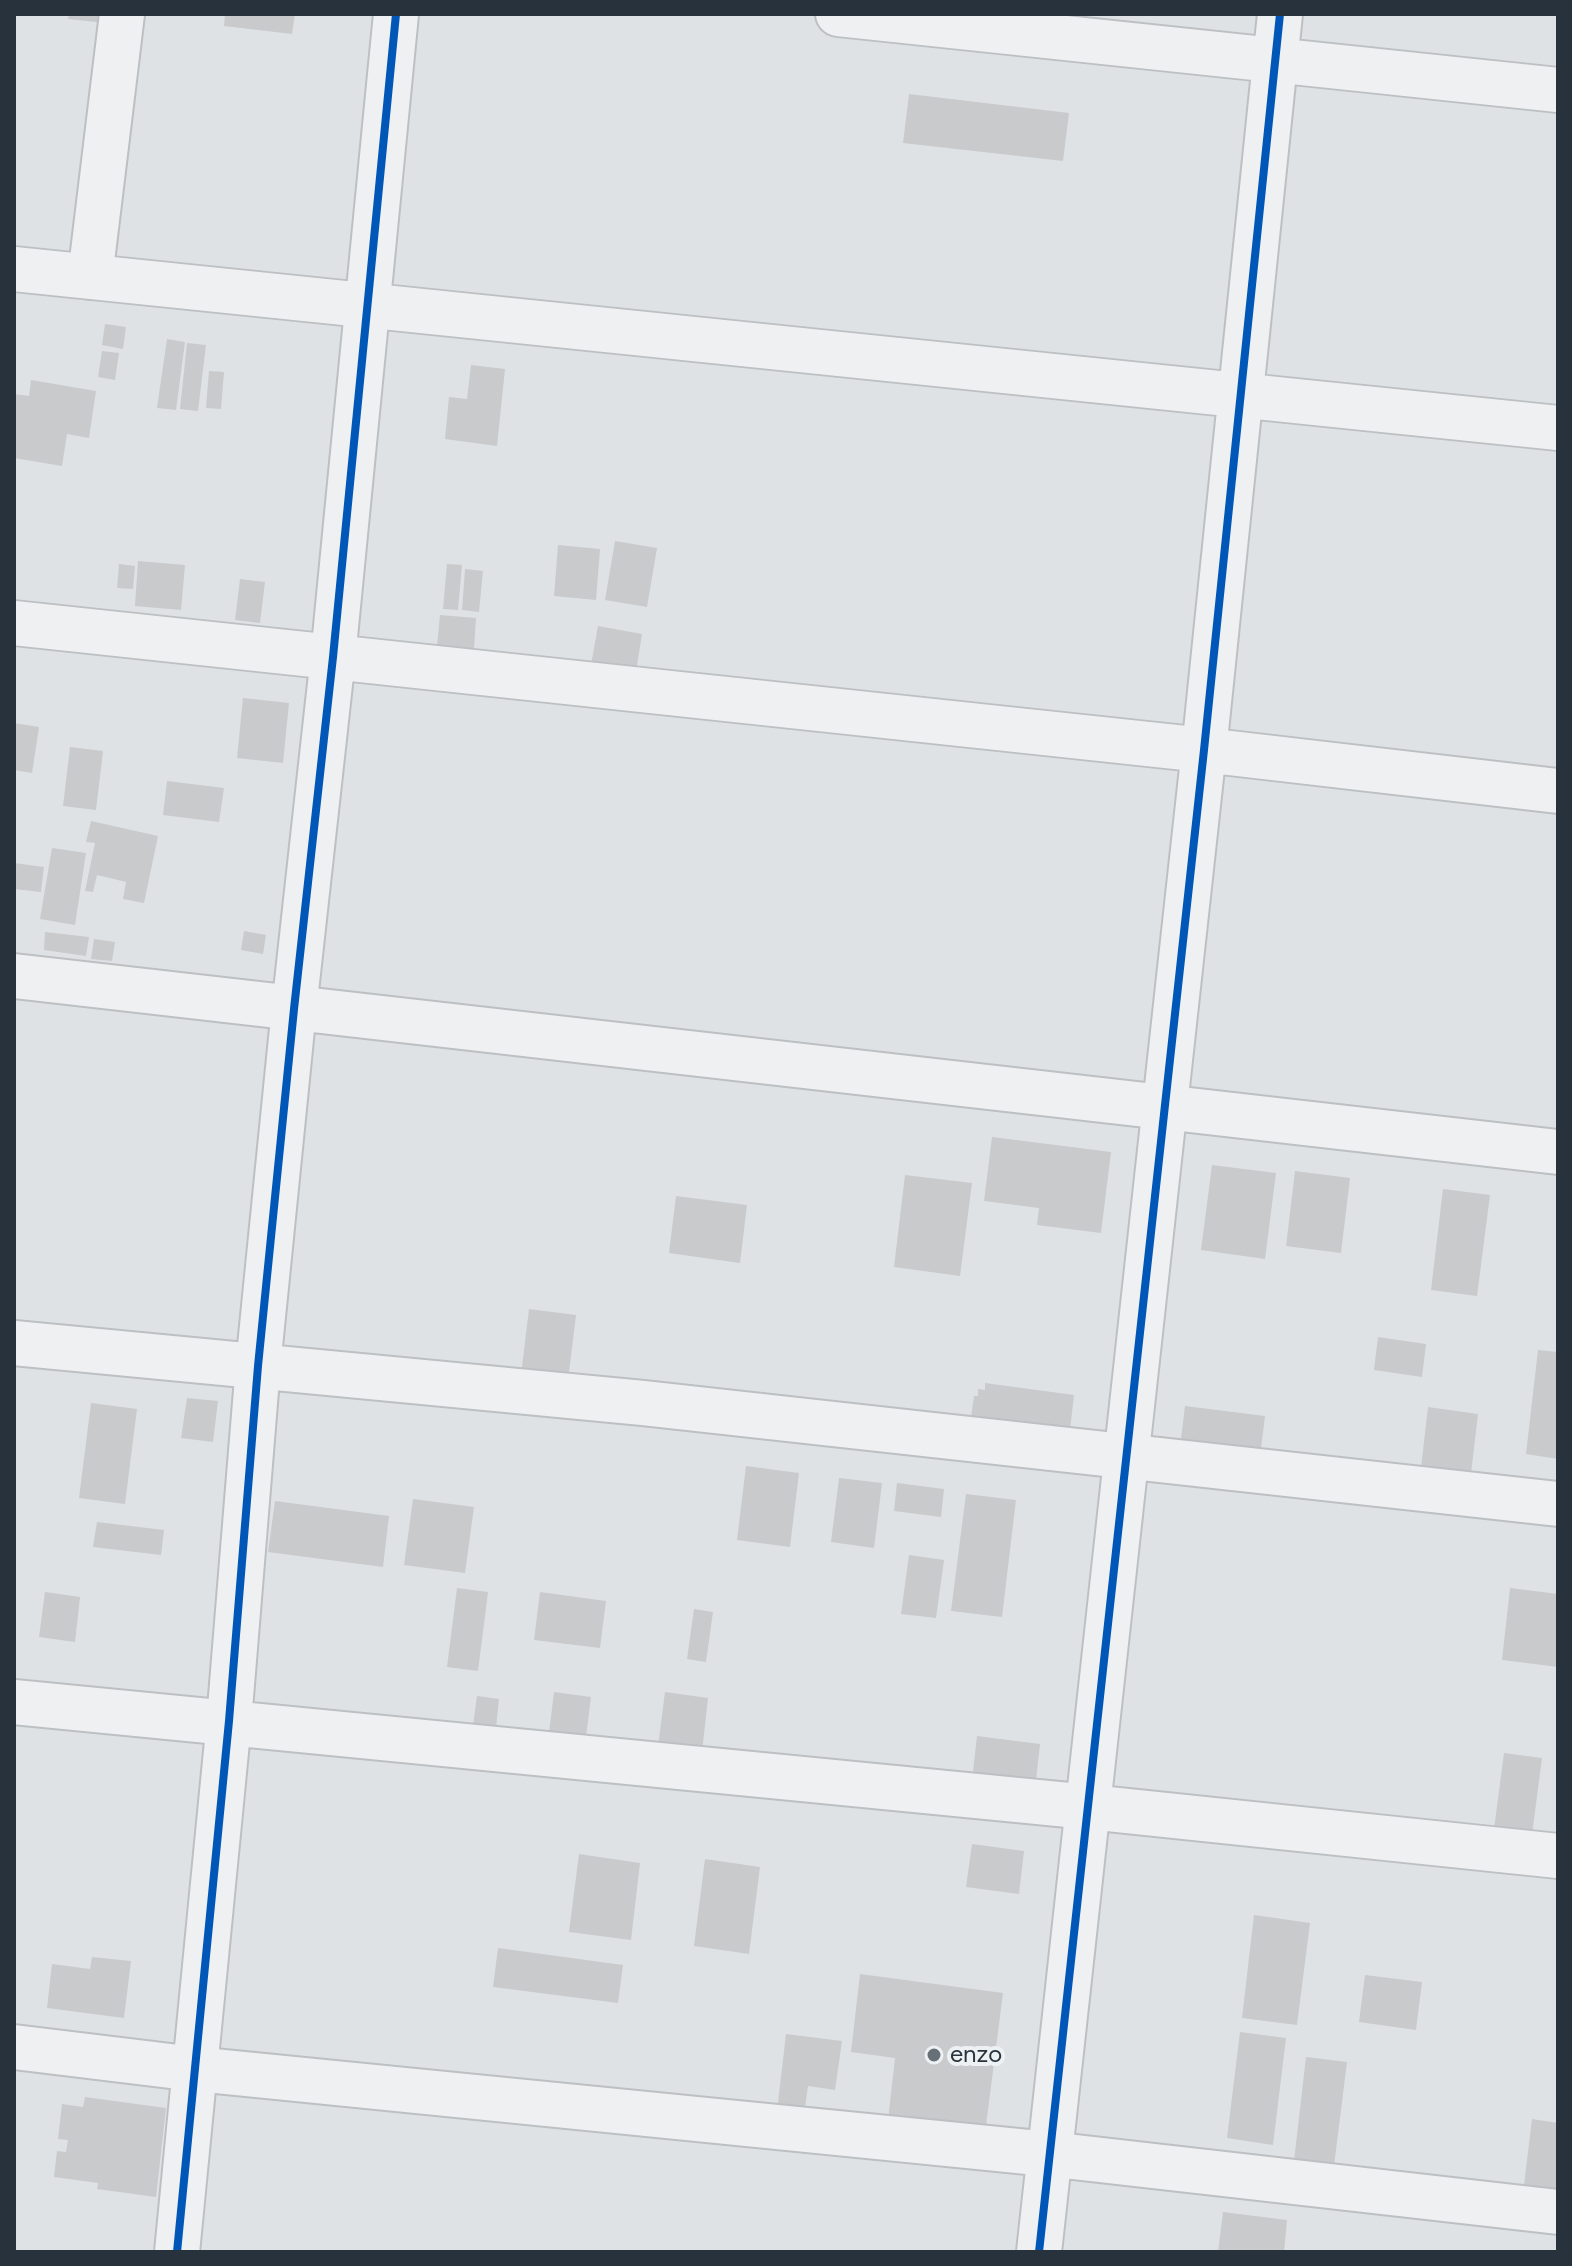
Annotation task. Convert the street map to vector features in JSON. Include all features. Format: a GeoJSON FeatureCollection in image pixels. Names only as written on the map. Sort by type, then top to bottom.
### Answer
{"type":"FeatureCollection","features":[{"type":"Feature","properties":{"kind":"street"},"geometry":{"type":"LineString","coordinates":[[90,277],[122,14]]}},
{"type":"Feature","properties":{"kind":"street"},"geometry":{"type":"LineString","coordinates":[[177,2252],[229,1721],[258,1366],[333,657],[396,14]]}},
{"type":"Feature","properties":{"kind":"street"},"geometry":{"type":"LineString","coordinates":[[838,14],[1558,90]]}},
{"type":"Feature","properties":{"kind":"street"},"geometry":{"type":"LineString","coordinates":[[1039,2252],[1204,750],[1280,14]]}},
{"type":"Feature","properties":{"kind":"street"},"geometry":{"type":"LineString","coordinates":[[14,269],[1558,428]]}},
{"type":"Feature","properties":{"kind":"street"},"geometry":{"type":"LineString","coordinates":[[14,623],[1204,750],[1558,791]]}},
{"type":"Feature","properties":{"kind":"street"},"geometry":{"type":"LineString","coordinates":[[14,976],[1558,1152]]}},
{"type":"Feature","properties":{"kind":"street"},"geometry":{"type":"LineString","coordinates":[[14,1343],[659,1404],[1558,1504]]}},
{"type":"Feature","properties":{"kind":"street"},"geometry":{"type":"LineString","coordinates":[[14,1702],[229,1721],[1558,1856]]}},
{"type":"Feature","properties":{"kind":"street"},"geometry":{"type":"LineString","coordinates":[[14,2047],[195,2069],[1048,2154],[1558,2212]]}},
{"type":"Feature","properties":{"kind":"building"},"geometry":{"type":"Polygon","coordinates":[[[69,14],[106,14],[105,23],[68,19],[69,14]]]}},
{"type":"Feature","properties":{"kind":"building"},"geometry":{"type":"Polygon","coordinates":[[[225,14],[295,14],[292,34],[224,26],[225,14]]]}},
{"type":"Feature","properties":{"kind":"building"},"geometry":{"type":"Polygon","coordinates":[[[909,94],[1069,113],[1063,161],[903,143],[909,94]]]}},
{"type":"Feature","properties":{"kind":"building"},"geometry":{"type":"Polygon","coordinates":[[[105,324],[126,327],[123,349],[102,345],[105,324]]]}},
{"type":"Feature","properties":{"kind":"building"},"geometry":{"type":"Polygon","coordinates":[[[167,339],[185,342],[176,410],[157,408],[167,339]]]}},
{"type":"Feature","properties":{"kind":"building"},"geometry":{"type":"Polygon","coordinates":[[[187,343],[206,345],[198,411],[180,409],[187,343]]]}},
{"type":"Feature","properties":{"kind":"building"},"geometry":{"type":"Polygon","coordinates":[[[102,351],[119,353],[115,380],[98,377],[102,351]]]}},
{"type":"Feature","properties":{"kind":"building"},"geometry":{"type":"Polygon","coordinates":[[[471,365],[505,369],[497,446],[445,439],[449,397],[467,399],[471,365]]]}},
{"type":"Feature","properties":{"kind":"building"},"geometry":{"type":"Polygon","coordinates":[[[209,371],[224,372],[221,409],[206,408],[209,371]]]}},
{"type":"Feature","properties":{"kind":"building"},"geometry":{"type":"Polygon","coordinates":[[[31,380],[96,391],[89,438],[67,434],[62,466],[14,458],[14,394],[29,396],[31,380]]]}},
{"type":"Feature","properties":{"kind":"building"},"geometry":{"type":"Polygon","coordinates":[[[615,541],[657,548],[647,607],[605,600],[615,541]]]}},
{"type":"Feature","properties":{"kind":"building"},"geometry":{"type":"Polygon","coordinates":[[[558,545],[600,549],[596,600],[554,596],[558,545]]]}},
{"type":"Feature","properties":{"kind":"building"},"geometry":{"type":"Polygon","coordinates":[[[138,561],[185,565],[181,610],[135,606],[138,561]]]}},
{"type":"Feature","properties":{"kind":"building"},"geometry":{"type":"Polygon","coordinates":[[[119,564],[135,566],[133,589],[117,588],[119,564]]]}},
{"type":"Feature","properties":{"kind":"building"},"geometry":{"type":"Polygon","coordinates":[[[447,564],[462,565],[458,610],[443,609],[447,564]]]}},
{"type":"Feature","properties":{"kind":"building"},"geometry":{"type":"Polygon","coordinates":[[[465,569],[483,571],[479,612],[462,610],[465,569]]]}},
{"type":"Feature","properties":{"kind":"building"},"geometry":{"type":"Polygon","coordinates":[[[240,579],[265,582],[260,623],[235,620],[240,579]]]}},
{"type":"Feature","properties":{"kind":"building"},"geometry":{"type":"Polygon","coordinates":[[[440,615],[476,618],[474,649],[437,646],[440,615]]]}},
{"type":"Feature","properties":{"kind":"building"},"geometry":{"type":"Polygon","coordinates":[[[598,626],[642,634],[636,672],[591,665],[598,626]]]}},
{"type":"Feature","properties":{"kind":"building"},"geometry":{"type":"Polygon","coordinates":[[[243,698],[289,703],[283,763],[237,758],[243,698]]]}},
{"type":"Feature","properties":{"kind":"building"},"geometry":{"type":"Polygon","coordinates":[[[14,723],[39,727],[32,773],[14,770],[14,723]]]}},
{"type":"Feature","properties":{"kind":"building"},"geometry":{"type":"Polygon","coordinates":[[[70,747],[103,751],[96,810],[63,806],[70,747]]]}},
{"type":"Feature","properties":{"kind":"building"},"geometry":{"type":"Polygon","coordinates":[[[167,781],[224,788],[219,822],[163,815],[167,781]]]}},
{"type":"Feature","properties":{"kind":"building"},"geometry":{"type":"Polygon","coordinates":[[[91,821],[158,836],[144,903],[123,899],[126,882],[97,875],[93,892],[85,891],[95,843],[86,842],[91,821]]]}},
{"type":"Feature","properties":{"kind":"building"},"geometry":{"type":"Polygon","coordinates":[[[52,848],[86,853],[75,925],[40,919],[52,848]]]}},
{"type":"Feature","properties":{"kind":"building"},"geometry":{"type":"Polygon","coordinates":[[[14,863],[44,867],[41,892],[14,889],[14,863]]]}},
{"type":"Feature","properties":{"kind":"building"},"geometry":{"type":"Polygon","coordinates":[[[244,931],[266,935],[263,954],[241,950],[244,931]]]}},
{"type":"Feature","properties":{"kind":"building"},"geometry":{"type":"Polygon","coordinates":[[[45,932],[89,937],[86,956],[44,950],[45,932]]]}},
{"type":"Feature","properties":{"kind":"building"},"geometry":{"type":"Polygon","coordinates":[[[94,939],[115,942],[112,961],[91,959],[94,939]]]}},
{"type":"Feature","properties":{"kind":"building"},"geometry":{"type":"Polygon","coordinates":[[[992,1137],[1111,1152],[1101,1233],[1037,1225],[1039,1208],[984,1201],[992,1137]]]}},
{"type":"Feature","properties":{"kind":"building"},"geometry":{"type":"Polygon","coordinates":[[[1212,1165],[1276,1173],[1265,1259],[1201,1250],[1212,1165]]]}},
{"type":"Feature","properties":{"kind":"building"},"geometry":{"type":"Polygon","coordinates":[[[1295,1171],[1350,1178],[1341,1253],[1286,1246],[1295,1171]]]}},
{"type":"Feature","properties":{"kind":"building"},"geometry":{"type":"Polygon","coordinates":[[[905,1175],[972,1183],[960,1276],[894,1267],[905,1175]]]}},
{"type":"Feature","properties":{"kind":"building"},"geometry":{"type":"Polygon","coordinates":[[[1443,1189],[1490,1195],[1477,1296],[1431,1290],[1443,1189]]]}},
{"type":"Feature","properties":{"kind":"building"},"geometry":{"type":"Polygon","coordinates":[[[676,1196],[747,1205],[740,1263],[669,1253],[676,1196]]]}},
{"type":"Feature","properties":{"kind":"building"},"geometry":{"type":"Polygon","coordinates":[[[529,1309],[576,1315],[566,1397],[519,1391],[529,1309]]]}},
{"type":"Feature","properties":{"kind":"building"},"geometry":{"type":"Polygon","coordinates":[[[1378,1337],[1426,1344],[1422,1377],[1374,1370],[1378,1337]]]}},
{"type":"Feature","properties":{"kind":"building"},"geometry":{"type":"Polygon","coordinates":[[[1538,1350],[1558,1352],[1558,1459],[1526,1454],[1538,1350]]]}},
{"type":"Feature","properties":{"kind":"building"},"geometry":{"type":"Polygon","coordinates":[[[985,1383],[1074,1395],[1069,1438],[970,1425],[974,1396],[978,1396],[978,1389],[985,1390],[985,1383]]]}},
{"type":"Feature","properties":{"kind":"building"},"geometry":{"type":"Polygon","coordinates":[[[187,1398],[218,1401],[213,1442],[181,1438],[187,1398]]]}},
{"type":"Feature","properties":{"kind":"building"},"geometry":{"type":"Polygon","coordinates":[[[91,1403],[137,1409],[125,1504],[79,1498],[91,1403]]]}},
{"type":"Feature","properties":{"kind":"building"},"geometry":{"type":"Polygon","coordinates":[[[1185,1406],[1265,1416],[1258,1473],[1178,1463],[1185,1406]]]}},
{"type":"Feature","properties":{"kind":"building"},"geometry":{"type":"Polygon","coordinates":[[[1428,1407],[1478,1414],[1470,1482],[1420,1476],[1428,1407]]]}},
{"type":"Feature","properties":{"kind":"building"},"geometry":{"type":"Polygon","coordinates":[[[746,1466],[799,1473],[790,1547],[737,1540],[746,1466]]]}},
{"type":"Feature","properties":{"kind":"building"},"geometry":{"type":"Polygon","coordinates":[[[839,1478],[882,1483],[874,1548],[831,1542],[839,1478]]]}},
{"type":"Feature","properties":{"kind":"building"},"geometry":{"type":"Polygon","coordinates":[[[897,1483],[944,1489],[941,1517],[894,1511],[897,1483]]]}},
{"type":"Feature","properties":{"kind":"building"},"geometry":{"type":"Polygon","coordinates":[[[966,1494],[1016,1500],[1002,1617],[951,1611],[966,1494]]]}},
{"type":"Feature","properties":{"kind":"building"},"geometry":{"type":"Polygon","coordinates":[[[413,1499],[474,1507],[465,1573],[404,1565],[413,1499]]]}},
{"type":"Feature","properties":{"kind":"building"},"geometry":{"type":"Polygon","coordinates":[[[275,1501],[389,1516],[383,1567],[268,1552],[275,1501]]]}},
{"type":"Feature","properties":{"kind":"building"},"geometry":{"type":"Polygon","coordinates":[[[97,1522],[164,1530],[161,1555],[93,1547],[97,1522]]]}},
{"type":"Feature","properties":{"kind":"building"},"geometry":{"type":"Polygon","coordinates":[[[909,1555],[944,1560],[936,1618],[901,1614],[909,1555]]]}},
{"type":"Feature","properties":{"kind":"building"},"geometry":{"type":"Polygon","coordinates":[[[457,1588],[488,1592],[478,1671],[447,1667],[457,1588]]]}},
{"type":"Feature","properties":{"kind":"building"},"geometry":{"type":"Polygon","coordinates":[[[1510,1588],[1558,1594],[1558,1667],[1502,1660],[1510,1588]]]}},
{"type":"Feature","properties":{"kind":"building"},"geometry":{"type":"Polygon","coordinates":[[[45,1592],[80,1597],[75,1642],[39,1637],[45,1592]]]}},
{"type":"Feature","properties":{"kind":"building"},"geometry":{"type":"Polygon","coordinates":[[[540,1592],[606,1601],[600,1648],[534,1640],[540,1592]]]}},
{"type":"Feature","properties":{"kind":"building"},"geometry":{"type":"Polygon","coordinates":[[[694,1609],[713,1612],[706,1662],[687,1659],[694,1609]]]}},
{"type":"Feature","properties":{"kind":"building"},"geometry":{"type":"Polygon","coordinates":[[[554,1692],[591,1697],[586,1737],[549,1733],[554,1692]]]}},
{"type":"Feature","properties":{"kind":"building"},"geometry":{"type":"Polygon","coordinates":[[[665,1692],[708,1698],[702,1752],[658,1746],[665,1692]]]}},
{"type":"Feature","properties":{"kind":"building"},"geometry":{"type":"Polygon","coordinates":[[[477,1696],[499,1699],[496,1728],[473,1725],[477,1696]]]}},
{"type":"Feature","properties":{"kind":"building"},"geometry":{"type":"Polygon","coordinates":[[[977,1736],[1040,1744],[1035,1789],[972,1780],[977,1736]]]}},
{"type":"Feature","properties":{"kind":"building"},"geometry":{"type":"Polygon","coordinates":[[[1504,1753],[1542,1758],[1531,1842],[1493,1837],[1504,1753]]]}},
{"type":"Feature","properties":{"kind":"building"},"geometry":{"type":"Polygon","coordinates":[[[972,1844],[1024,1851],[1019,1894],[966,1887],[972,1844]]]}},
{"type":"Feature","properties":{"kind":"building"},"geometry":{"type":"Polygon","coordinates":[[[579,1854],[640,1863],[631,1940],[569,1932],[579,1854]]]}},
{"type":"Feature","properties":{"kind":"building"},"geometry":{"type":"Polygon","coordinates":[[[705,1859],[760,1867],[749,1954],[694,1946],[705,1859]]]}},
{"type":"Feature","properties":{"kind":"building"},"geometry":{"type":"Polygon","coordinates":[[[1254,1915],[1310,1923],[1297,2025],[1242,2018],[1254,1915]]]}},
{"type":"Feature","properties":{"kind":"building"},"geometry":{"type":"Polygon","coordinates":[[[498,1948],[623,1965],[618,2003],[493,1987],[498,1948]]]}},
{"type":"Feature","properties":{"kind":"building"},"geometry":{"type":"Polygon","coordinates":[[[92,1957],[131,1961],[124,2018],[47,2008],[52,1964],[90,1969],[92,1957]]]}},
{"type":"Feature","properties":{"kind":"building","name":"enzo"},"geometry":{"type":"Polygon","coordinates":[[[860,1974],[1003,1993],[985,2133],[888,2120],[895,2058],[851,2052],[860,1974]]]}},
{"type":"Feature","properties":{"kind":"building"},"geometry":{"type":"Polygon","coordinates":[[[1365,1975],[1422,1982],[1416,2030],[1359,2022],[1365,1975]]]}},
{"type":"Feature","properties":{"kind":"building"},"geometry":{"type":"Polygon","coordinates":[[[1240,2032],[1286,2038],[1273,2145],[1227,2138],[1240,2032]]]}},
{"type":"Feature","properties":{"kind":"building"},"geometry":{"type":"Polygon","coordinates":[[[786,2034],[842,2041],[835,2090],[808,2086],[804,2114],[777,2111],[786,2034]]]}},
{"type":"Feature","properties":{"kind":"building"},"geometry":{"type":"Polygon","coordinates":[[[1306,2057],[1347,2062],[1334,2166],[1294,2161],[1306,2057]]]}},
{"type":"Feature","properties":{"kind":"building"},"geometry":{"type":"Polygon","coordinates":[[[85,2097],[166,2108],[156,2197],[97,2189],[98,2183],[54,2177],[57,2151],[66,2152],[68,2140],[58,2139],[62,2104],[83,2107],[85,2097]]]}},
{"type":"Feature","properties":{"kind":"building"},"geometry":{"type":"Polygon","coordinates":[[[1532,2119],[1558,2123],[1558,2197],[1523,2193],[1532,2119]]]}},
{"type":"Feature","properties":{"kind":"building"},"geometry":{"type":"Polygon","coordinates":[[[1223,2212],[1287,2220],[1284,2252],[1218,2252],[1223,2212]]]}},
{"type":"Feature","properties":{"kind":"cycle path"},"geometry":{"type":"LineString","coordinates":[[177,2252],[229,1721],[258,1366],[333,657],[396,14]]}},
{"type":"Feature","properties":{"kind":"cycle path"},"geometry":{"type":"LineString","coordinates":[[1039,2252],[1204,750],[1280,14]]}},
{"type":"Feature","properties":{"kind":"place","name":"enzo"},"geometry":{"type":"Point","coordinates":[934,2055]}}]}
